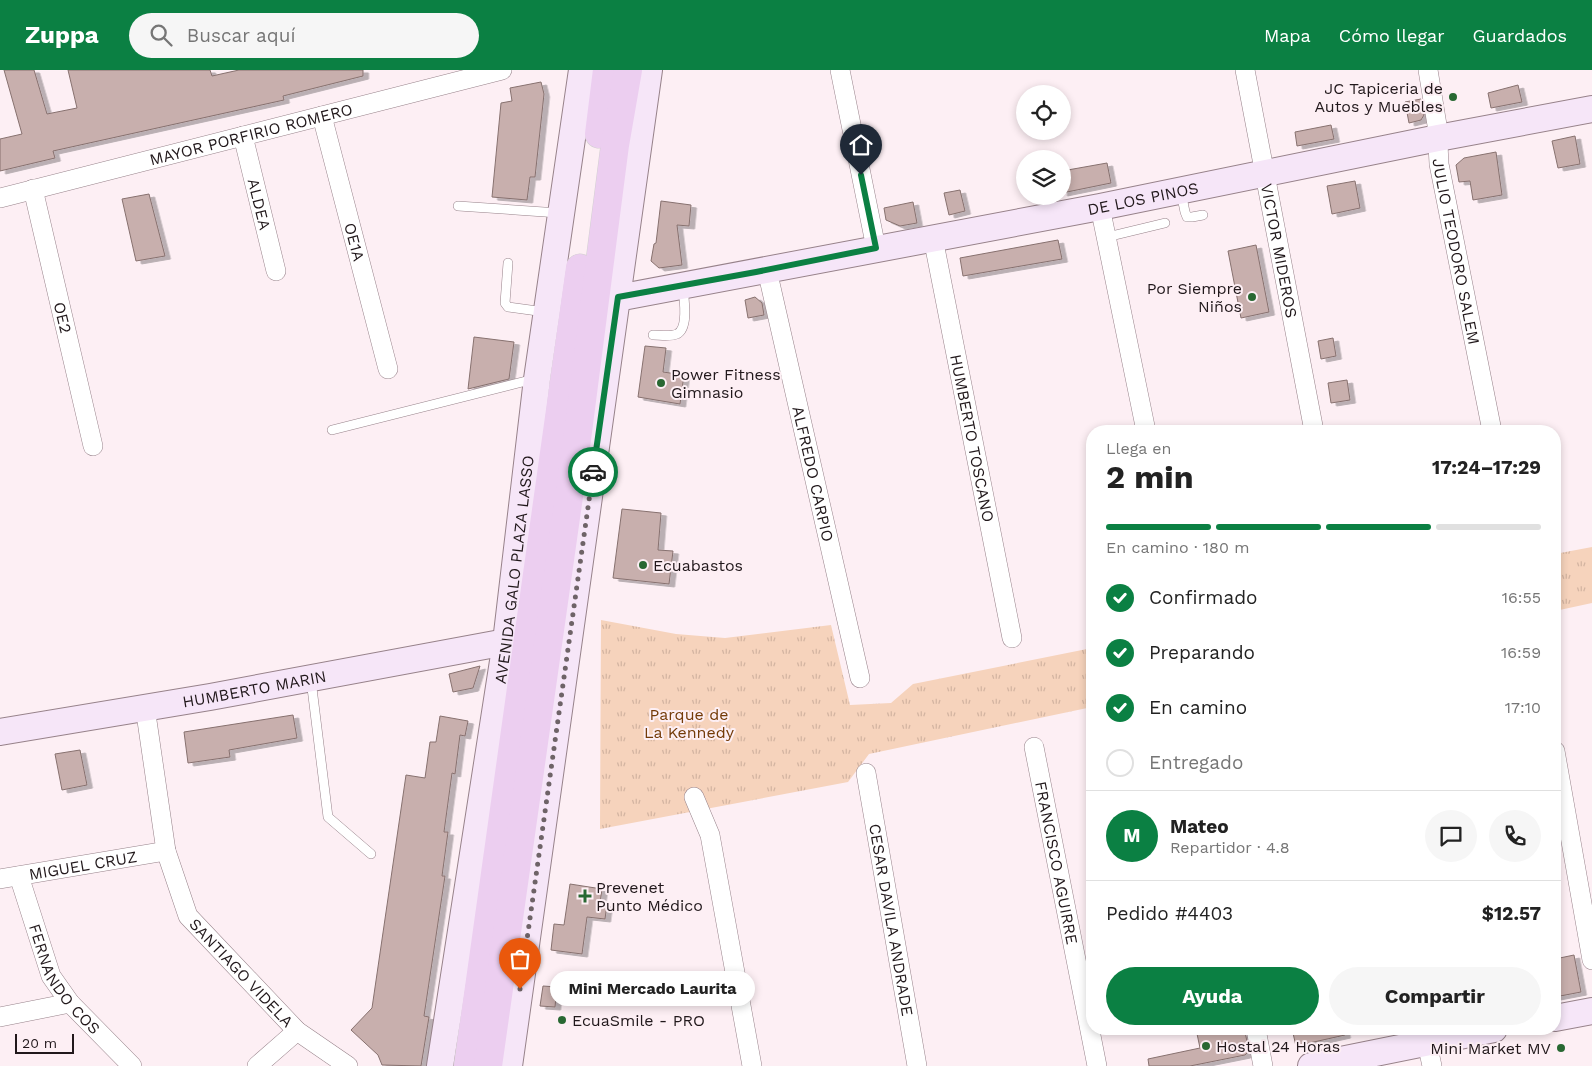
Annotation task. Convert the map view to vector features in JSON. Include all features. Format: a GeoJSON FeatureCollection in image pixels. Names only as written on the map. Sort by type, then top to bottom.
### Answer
{"type":"FeatureCollection","features":[{"type":"Feature","properties":{"kind":"main road","name":"AVENIDA GALO PLAZA LASSO"},"geometry":{"type":"LineString","coordinates":[[440,1066],[506,642],[537,379],[582,70]]}},
{"type":"Feature","properties":{"kind":"main road","name":"AVENIDA GALO PLAZA LASSO"},"geometry":{"type":"LineString","coordinates":[[488,1066],[596,301],[607,70]]}},
{"type":"Feature","properties":{"kind":"main road","name":"AVENIDA GALO PLAZA LASSO"},"geometry":{"type":"LineString","coordinates":[[509,1066],[596,301],[615,145],[628,70]]}},
{"type":"Feature","properties":{"kind":"main road","name":"AVENIDA GALO PLAZA LASSO"},"geometry":{"type":"LineString","coordinates":[[468,1066],[596,301],[649,70]]}},
{"type":"Feature","properties":{"kind":"main road","name":"DE LOS PINOS"},"geometry":{"type":"LineString","coordinates":[[596,301],[1100,207],[1438,138],[1592,109]]}},
{"type":"Feature","properties":{"kind":"main road","name":"HUMBERTO MARIN"},"geometry":{"type":"LineString","coordinates":[[0,732],[210,697],[506,642]]}},
{"type":"Feature","properties":{"kind":"main road"},"geometry":{"type":"LineString","coordinates":[[1561,1017],[1592,1011]]}},
{"type":"Feature","properties":{"kind":"main road"},"geometry":{"type":"LineString","coordinates":[[1311,1066],[1428,1046],[1471,1035]]}},
{"type":"Feature","properties":{"kind":"street","name":"MAYOR PORFIRIO ROMERO"},"geometry":{"type":"LineString","coordinates":[[0,198],[502,70]]}},
{"type":"Feature","properties":{"kind":"street"},"geometry":{"type":"LineString","coordinates":[[840,70],[876,248]]}},
{"type":"Feature","properties":{"kind":"street","name":"VICTOR MIDEROS"},"geometry":{"type":"LineString","coordinates":[[1245,70],[1313,425]]}},
{"type":"Feature","properties":{"kind":"street","name":"JULIO TEODORO SALEM"},"geometry":{"type":"LineString","coordinates":[[1428,70],[1438,138],[1439,164],[1491,425]]}},
{"type":"Feature","properties":{"kind":"street","name":"OE1A"},"geometry":{"type":"LineString","coordinates":[[322,116],[388,368]]}},
{"type":"Feature","properties":{"kind":"street","name":"ALDEA"},"geometry":{"type":"LineString","coordinates":[[243,136],[276,271]]}},
{"type":"Feature","properties":{"kind":"street","name":"OE2"},"geometry":{"type":"LineString","coordinates":[[33,189],[93,446]]}},
{"type":"Feature","properties":{"kind":"street"},"geometry":{"type":"LineString","coordinates":[[1100,207],[1145,425]]}},
{"type":"Feature","properties":{"kind":"street","name":"HUMBERTO TOSCANO"},"geometry":{"type":"LineString","coordinates":[[933,238],[1012,638]]}},
{"type":"Feature","properties":{"kind":"street","name":"ALFREDO CARPIO"},"geometry":{"type":"LineString","coordinates":[[767,270],[860,678]]}},
{"type":"Feature","properties":{"kind":"street","name":"SANTIAGO VIDELA"},"geometry":{"type":"LineString","coordinates":[[145,707],[166,851],[188,916],[297,1031],[348,1066]]}},
{"type":"Feature","properties":{"kind":"street","name":"FRANCISCO AGUIRRE"},"geometry":{"type":"LineString","coordinates":[[1034,747],[1086,1010]]}},
{"type":"Feature","properties":{"kind":"street","name":"CESAR DAVILA ANDRADE"},"geometry":{"type":"LineString","coordinates":[[866,773],[917,1066]]}},
{"type":"Feature","properties":{"kind":"street"},"geometry":{"type":"LineString","coordinates":[[1561,785],[1592,960]]}},
{"type":"Feature","properties":{"kind":"street"},"geometry":{"type":"LineString","coordinates":[[694,797],[710,835],[752,1066]]}},
{"type":"Feature","properties":{"kind":"street","name":"MIGUEL CRUZ"},"geometry":{"type":"LineString","coordinates":[[0,879],[166,851]]}},
{"type":"Feature","properties":{"kind":"street","name":"FERNANDO COS"},"geometry":{"type":"LineString","coordinates":[[19,876],[51,976],[70,1003],[132,1066]]}},
{"type":"Feature","properties":{"kind":"street"},"geometry":{"type":"LineString","coordinates":[[0,1017],[70,1003]]}},
{"type":"Feature","properties":{"kind":"street"},"geometry":{"type":"LineString","coordinates":[[257,1066],[297,1031]]}},
{"type":"Feature","properties":{"kind":"street","name":"FRANCISCO AGUIRRE"},"geometry":{"type":"LineString","coordinates":[[1091,1035],[1097,1066]]}},
{"type":"Feature","properties":{"kind":"street"},"geometry":{"type":"LineString","coordinates":[[1257,1035],[1264,1066]]}},
{"type":"Feature","properties":{"kind":"lane"},"geometry":{"type":"LineString","coordinates":[[1181,190],[1187,217],[1192,218],[1202,215]]}},
{"type":"Feature","properties":{"kind":"lane"},"geometry":{"type":"LineString","coordinates":[[458,206],[562,214]]}},
{"type":"Feature","properties":{"kind":"lane"},"geometry":{"type":"LineString","coordinates":[[1107,237],[1165,223]]}},
{"type":"Feature","properties":{"kind":"lane"},"geometry":{"type":"LineString","coordinates":[[508,262],[505,303],[508,307],[548,313]]}},
{"type":"Feature","properties":{"kind":"lane"},"geometry":{"type":"LineString","coordinates":[[653,334],[674,335],[682,329],[684,312],[683,285]]}},
{"type":"Feature","properties":{"kind":"lane"},"geometry":{"type":"LineString","coordinates":[[332,430],[537,379]]}},
{"type":"Feature","properties":{"kind":"lane"},"geometry":{"type":"LineString","coordinates":[[310,678],[328,817],[371,854]]}},
{"type":"Feature","properties":{"kind":"green space"},"geometry":{"type":"Polygon","coordinates":[[[1592,547],[1592,603],[1561,610],[1561,553],[1592,547]]]}},
{"type":"Feature","properties":{"kind":"green space","name":"Parque de La Kennedy"},"geometry":{"type":"Polygon","coordinates":[[[601,620],[676,634],[725,638],[831,625],[850,705],[891,703],[913,684],[1086,649],[1086,708],[869,754],[848,782],[600,829],[601,620]]]}},
{"type":"Feature","properties":{"kind":"building"},"geometry":{"type":"Polygon","coordinates":[[[4,70],[34,70],[47,114],[77,108],[68,70],[210,70],[212,76],[239,70],[363,70],[363,76],[283,96],[284,100],[53,151],[55,158],[0,171],[0,139],[22,134],[4,70]]]}},
{"type":"Feature","properties":{"kind":"building"},"geometry":{"type":"Polygon","coordinates":[[[541,82],[544,94],[535,177],[530,177],[527,200],[492,197],[501,103],[512,101],[510,88],[541,82]]]}},
{"type":"Feature","properties":{"kind":"building"},"geometry":{"type":"Polygon","coordinates":[[[1518,85],[1522,102],[1491,108],[1488,93],[1518,85]]]}},
{"type":"Feature","properties":{"kind":"building"},"geometry":{"type":"Polygon","coordinates":[[[1421,99],[1424,115],[1421,120],[1409,123],[1405,102],[1421,99]]]}},
{"type":"Feature","properties":{"kind":"building"},"geometry":{"type":"Polygon","coordinates":[[[1331,125],[1334,139],[1297,146],[1295,132],[1331,125]]]}},
{"type":"Feature","properties":{"kind":"building"},"geometry":{"type":"Polygon","coordinates":[[[1575,136],[1580,164],[1558,168],[1552,141],[1575,136]]]}},
{"type":"Feature","properties":{"kind":"building"},"geometry":{"type":"Polygon","coordinates":[[[1496,152],[1502,195],[1473,200],[1470,181],[1459,182],[1456,165],[1464,158],[1496,152]]]}},
{"type":"Feature","properties":{"kind":"building"},"geometry":{"type":"Polygon","coordinates":[[[1107,163],[1111,183],[1071,191],[1071,169],[1107,163]]]}},
{"type":"Feature","properties":{"kind":"building"},"geometry":{"type":"Polygon","coordinates":[[[1355,181],[1360,208],[1332,214],[1327,186],[1355,181]]]}},
{"type":"Feature","properties":{"kind":"building"},"geometry":{"type":"Polygon","coordinates":[[[960,190],[965,211],[949,215],[944,193],[960,190]]]}},
{"type":"Feature","properties":{"kind":"building"},"geometry":{"type":"Polygon","coordinates":[[[149,194],[165,256],[136,261],[122,199],[149,194]]]}},
{"type":"Feature","properties":{"kind":"building"},"geometry":{"type":"Polygon","coordinates":[[[661,201],[691,205],[689,226],[677,225],[682,265],[659,268],[651,261],[654,244],[656,243],[661,201]]]}},
{"type":"Feature","properties":{"kind":"building"},"geometry":{"type":"Polygon","coordinates":[[[913,202],[917,223],[900,226],[886,220],[884,208],[913,202]]]}},
{"type":"Feature","properties":{"kind":"building"},"geometry":{"type":"Polygon","coordinates":[[[1058,240],[1062,259],[963,276],[960,258],[1058,240]]]}},
{"type":"Feature","properties":{"kind":"building"},"geometry":{"type":"Polygon","coordinates":[[[1256,245],[1269,312],[1241,318],[1228,251],[1256,245]]]}},
{"type":"Feature","properties":{"kind":"building"},"geometry":{"type":"Polygon","coordinates":[[[755,297],[762,303],[764,315],[748,318],[745,300],[755,297]]]}},
{"type":"Feature","properties":{"kind":"building"},"geometry":{"type":"Polygon","coordinates":[[[474,337],[514,342],[509,379],[468,389],[474,337]]]}},
{"type":"Feature","properties":{"kind":"building"},"geometry":{"type":"Polygon","coordinates":[[[1333,338],[1336,356],[1321,359],[1318,341],[1333,338]]]}},
{"type":"Feature","properties":{"kind":"building"},"geometry":{"type":"Polygon","coordinates":[[[645,346],[666,348],[663,372],[684,375],[680,404],[638,397],[645,346]]]}},
{"type":"Feature","properties":{"kind":"building"},"geometry":{"type":"Polygon","coordinates":[[[1347,380],[1350,400],[1331,403],[1328,383],[1347,380]]]}},
{"type":"Feature","properties":{"kind":"building"},"geometry":{"type":"Polygon","coordinates":[[[622,509],[661,513],[658,550],[673,551],[669,584],[613,578],[622,509]]]}},
{"type":"Feature","properties":{"kind":"building"},"geometry":{"type":"Polygon","coordinates":[[[480,666],[473,688],[453,692],[449,674],[480,666]]]}},
{"type":"Feature","properties":{"kind":"building"},"geometry":{"type":"Polygon","coordinates":[[[293,715],[297,738],[229,750],[230,757],[188,763],[184,732],[293,715]]]}},
{"type":"Feature","properties":{"kind":"building"},"geometry":{"type":"Polygon","coordinates":[[[440,716],[468,721],[465,736],[460,735],[455,774],[452,773],[444,832],[448,832],[442,876],[445,876],[424,1016],[429,1017],[421,1066],[382,1065],[378,1055],[351,1030],[372,1008],[406,775],[425,778],[430,742],[436,742],[440,716]]]}},
{"type":"Feature","properties":{"kind":"building"},"geometry":{"type":"Polygon","coordinates":[[[80,750],[87,785],[62,790],[55,754],[80,750]]]}},
{"type":"Feature","properties":{"kind":"building"},"geometry":{"type":"Polygon","coordinates":[[[570,884],[602,889],[600,903],[607,904],[605,919],[587,917],[582,954],[551,950],[554,924],[564,925],[570,884]]]}},
{"type":"Feature","properties":{"kind":"building"},"geometry":{"type":"Polygon","coordinates":[[[1574,955],[1581,992],[1561,996],[1561,958],[1574,955]]]}},
{"type":"Feature","properties":{"kind":"building"},"geometry":{"type":"Polygon","coordinates":[[[543,986],[557,987],[555,1007],[540,1006],[543,986]]]}},
{"type":"Feature","properties":{"kind":"building"},"geometry":{"type":"Polygon","coordinates":[[[1197,1035],[1246,1035],[1249,1051],[1245,1055],[1190,1066],[1149,1066],[1148,1059],[1200,1048],[1197,1035]]]}},
{"type":"Feature","properties":{"kind":"building"},"geometry":{"type":"Polygon","coordinates":[[[1293,1035],[1345,1035],[1296,1046],[1293,1035]]]}},
{"type":"Feature","properties":{"kind":"way so far"},"geometry":{"type":"LineString","coordinates":[[520,989],[593,472]]}},
{"type":"Feature","properties":{"kind":"place","name":"JC Tapiceria de Autos y Muebles"},"geometry":{"type":"Point","coordinates":[1453,97]}},
{"type":"Feature","properties":{"kind":"place","name":"Por Siempre Niños"},"geometry":{"type":"Point","coordinates":[1252,297]}},
{"type":"Feature","properties":{"kind":"place","name":"Power Fitness Gimnasio"},"geometry":{"type":"Point","coordinates":[661,383]}},
{"type":"Feature","properties":{"kind":"place","name":"Ecuabastos"},"geometry":{"type":"Point","coordinates":[643,565]}},
{"type":"Feature","properties":{"kind":"place","name":"Prevenet Punto Médico"},"geometry":{"type":"Point","coordinates":[585,896]}},
{"type":"Feature","properties":{"kind":"place","name":"Mini Mercado Laurita"},"geometry":{"type":"Point","coordinates":[520,989]}},
{"type":"Feature","properties":{"kind":"place","name":"EcuaSmile - PRO"},"geometry":{"type":"Point","coordinates":[562,1020]}},
{"type":"Feature","properties":{"kind":"place","name":"Hostal 24 Horas"},"geometry":{"type":"Point","coordinates":[1206,1046]}},
{"type":"Feature","properties":{"kind":"place","name":"Mini Market MV"},"geometry":{"type":"Point","coordinates":[1561,1048]}},
{"type":"Feature","properties":{"kind":"route"},"geometry":{"type":"LineString","coordinates":[[593,472],[618,297],[876,248],[861,175]]}}]}
